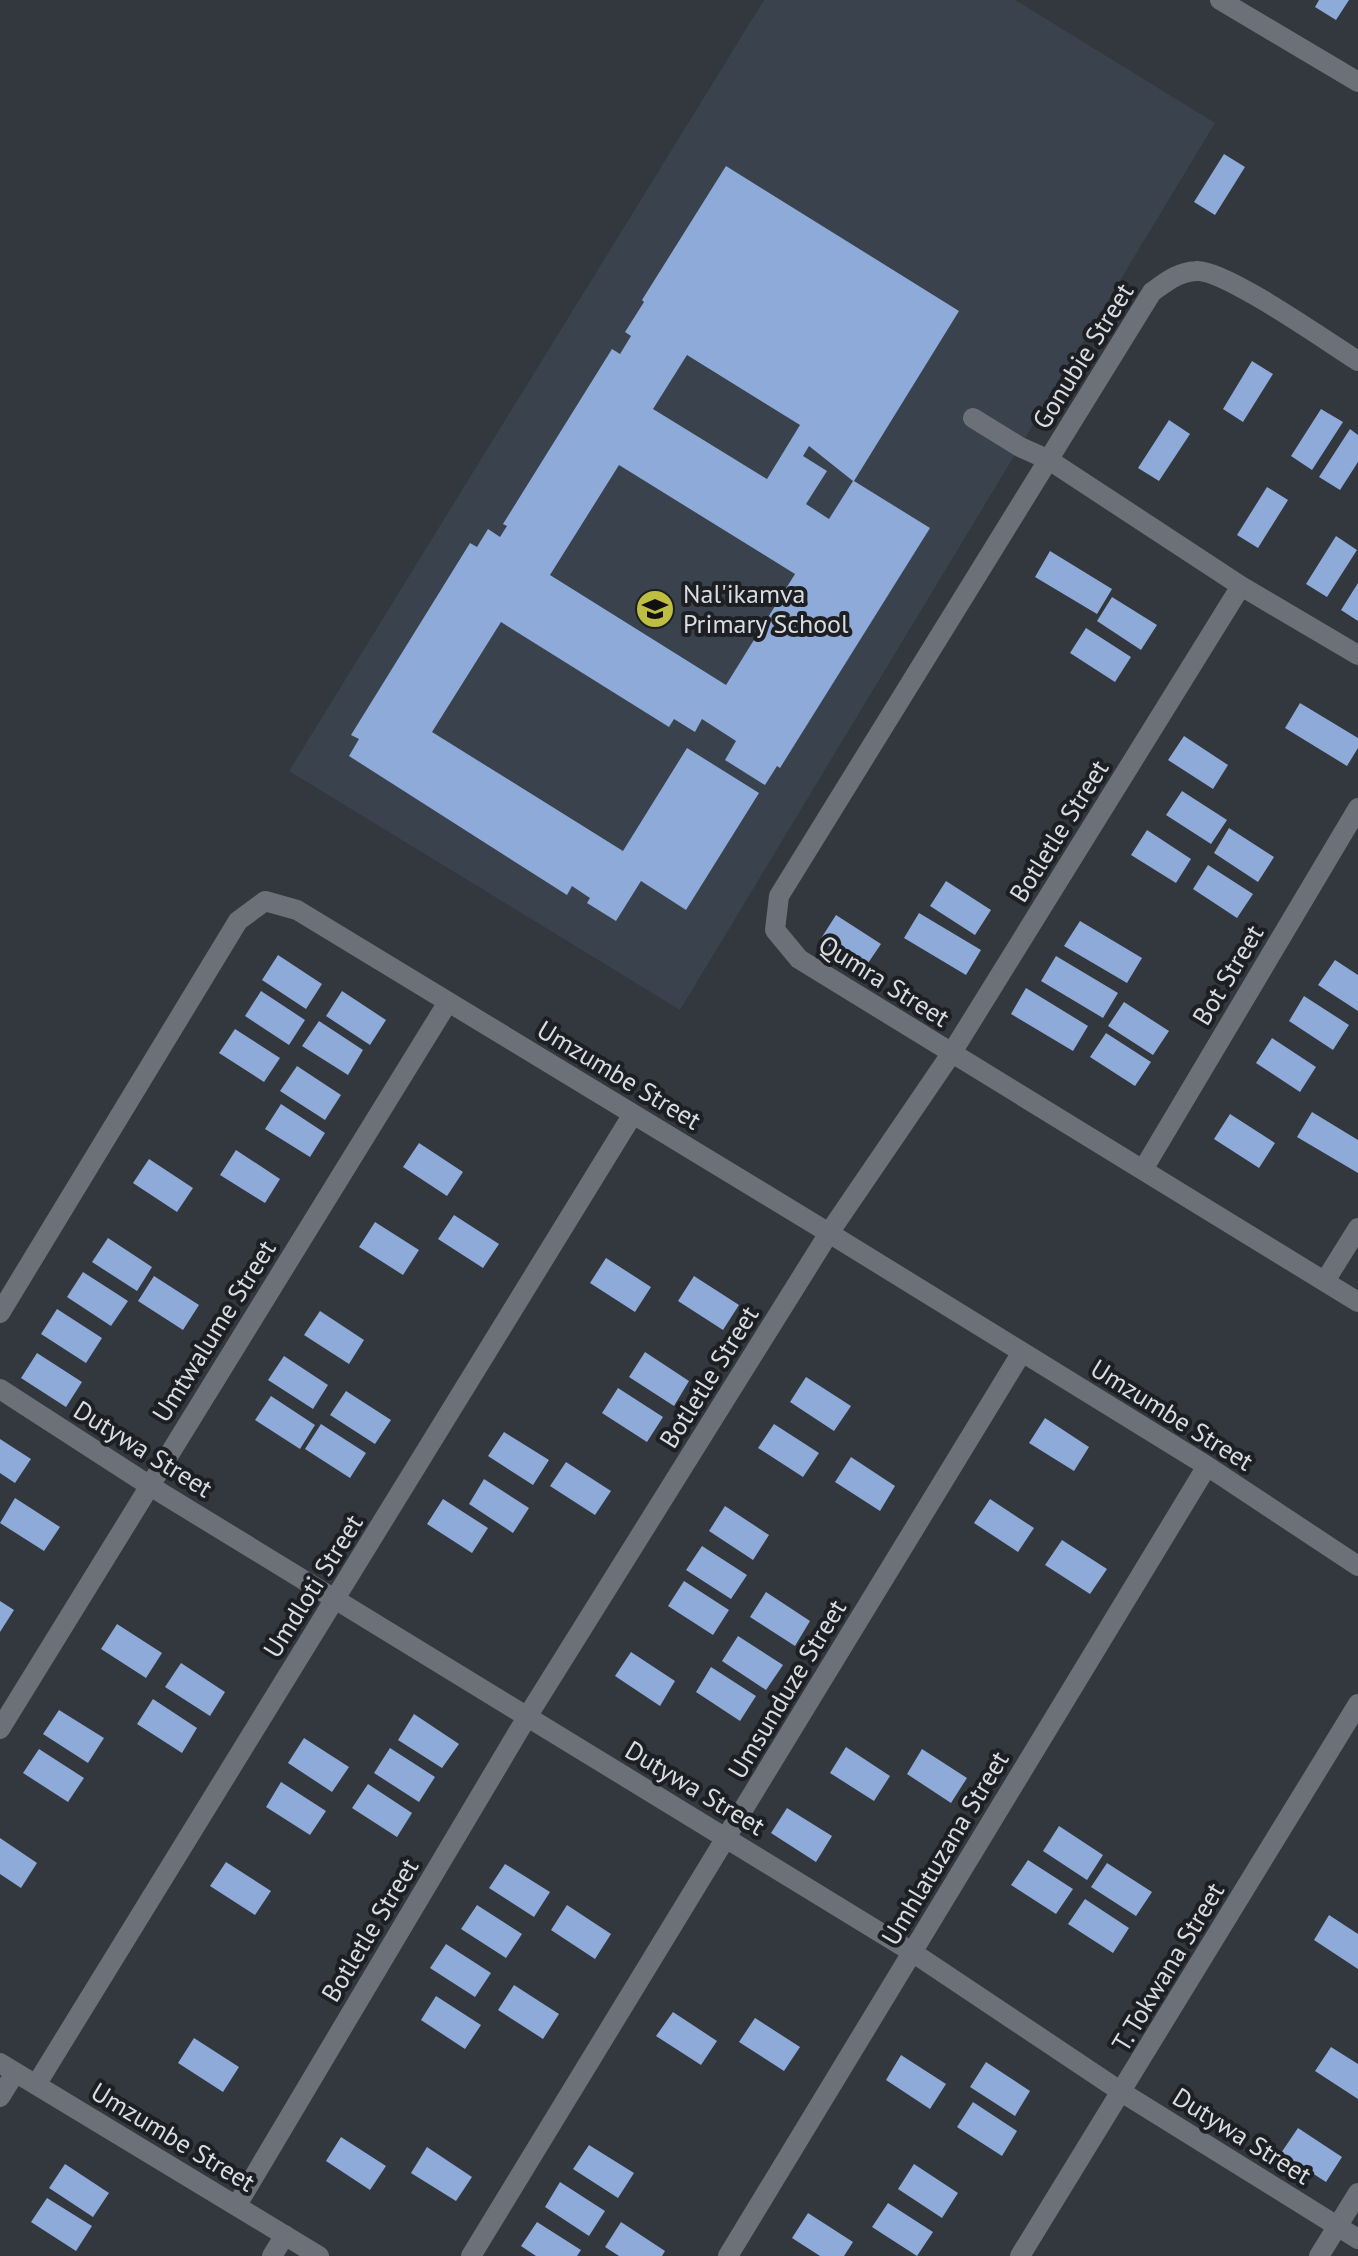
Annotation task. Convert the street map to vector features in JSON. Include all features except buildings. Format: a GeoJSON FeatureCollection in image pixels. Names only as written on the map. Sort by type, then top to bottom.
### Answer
{"type":"FeatureCollection","features":[{"type":"Feature","properties":{"kind":"street"},"geometry":{"type":"LineString","coordinates":[[1220,0],[1358,82]]}},
{"type":"Feature","properties":{"kind":"street","name":"Gonubie Street"},"geometry":{"type":"LineString","coordinates":[[1358,361],[1230,282],[1200,270],[1176,275],[1152,292],[1049,460],[1241,586],[1358,655]]}},
{"type":"Feature","properties":{"kind":"street"},"geometry":{"type":"LineString","coordinates":[[973,418],[1049,460]]}},
{"type":"Feature","properties":{"kind":"street","name":"Qumra Street"},"geometry":{"type":"LineString","coordinates":[[1049,460],[779,896],[775,930],[799,959],[1358,1302]]}},
{"type":"Feature","properties":{"kind":"street","name":"Botletle Street"},"geometry":{"type":"LineString","coordinates":[[237,2205],[527,1717],[829,1233],[951,1054],[1241,586]]}},
{"type":"Feature","properties":{"kind":"street","name":"Bot Street"},"geometry":{"type":"LineString","coordinates":[[1144,1168],[1358,808]]}},
{"type":"Feature","properties":{"kind":"street","name":"Umzumbe Street"},"geometry":{"type":"LineString","coordinates":[[0,1313],[238,921],[265,901],[297,910],[829,1233],[1207,1466],[1358,1566]]}},
{"type":"Feature","properties":{"kind":"street","name":"Umtwalume Street"},"geometry":{"type":"LineString","coordinates":[[0,1729],[448,1002]]}},
{"type":"Feature","properties":{"kind":"street","name":"Umdloti Street"},"geometry":{"type":"LineString","coordinates":[[36,2085],[633,1114]]}},
{"type":"Feature","properties":{"kind":"street"},"geometry":{"type":"LineString","coordinates":[[1325,1281],[1358,1228]]}},
{"type":"Feature","properties":{"kind":"street","name":"Umsunduze Street"},"geometry":{"type":"LineString","coordinates":[[471,2256],[1022,1352]]}},
{"type":"Feature","properties":{"kind":"street","name":"Dutywa Street"},"geometry":{"type":"LineString","coordinates":[[0,1389],[150,1486],[912,1952],[1123,2093],[1358,2239]]}},
{"type":"Feature","properties":{"kind":"street","name":"Umhlatuzana Street"},"geometry":{"type":"LineString","coordinates":[[728,2256],[1207,1466]]}},
{"type":"Feature","properties":{"kind":"street","name":"T. Tokwana Street"},"geometry":{"type":"LineString","coordinates":[[1020,2256],[1123,2093],[1358,1704]]}},
{"type":"Feature","properties":{"kind":"street"},"geometry":{"type":"LineString","coordinates":[[0,2097],[8,2068]]}},
{"type":"Feature","properties":{"kind":"street","name":"Umzumbe Street"},"geometry":{"type":"LineString","coordinates":[[8,2068],[319,2256]]}},
{"type":"Feature","properties":{"kind":"street"},"geometry":{"type":"LineString","coordinates":[[1319,2256],[1358,2193]]}},
{"type":"Feature","properties":{"kind":"street"},"geometry":{"type":"LineString","coordinates":[[272,2256],[285,2235]]}},
{"type":"Feature","properties":{"kind":"shaded area","name":"Nal'ikamva Primary School"},"geometry":{"type":"Polygon","coordinates":[[[764,0],[1015,0],[1215,123],[680,1010],[289,771],[764,0]]]}},
{"type":"Feature","properties":{"kind":"place","name":"Nal'ikamva Primary School"},"geometry":{"type":"Point","coordinates":[655,609]}}]}
